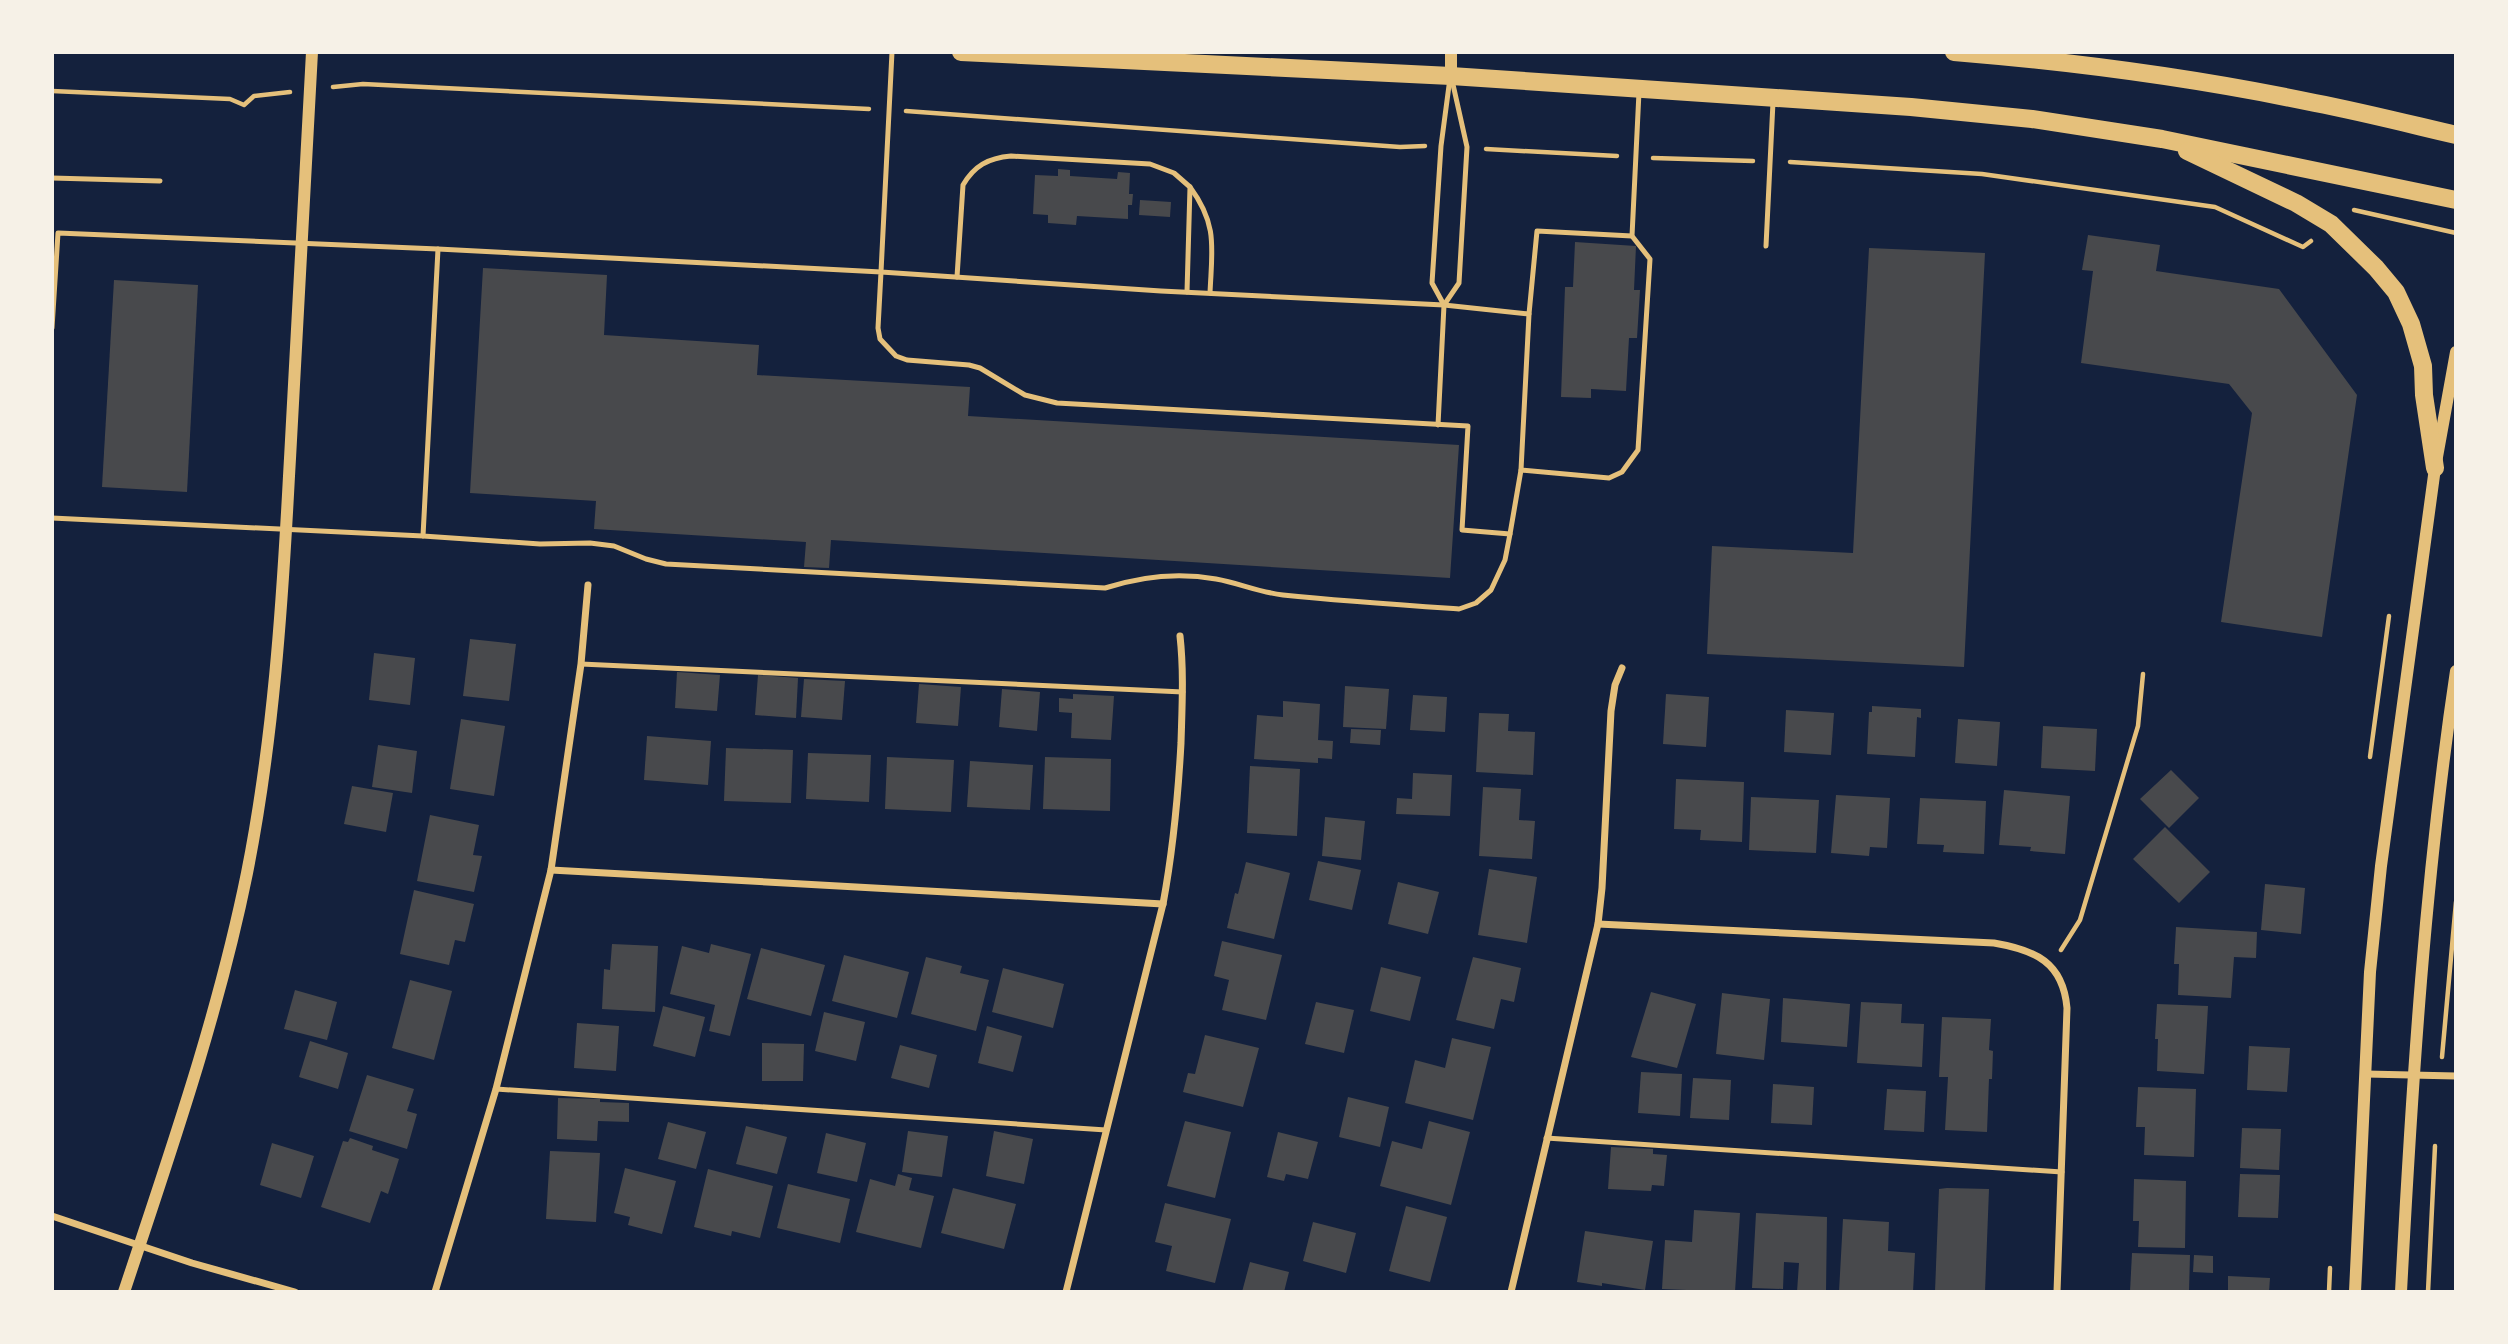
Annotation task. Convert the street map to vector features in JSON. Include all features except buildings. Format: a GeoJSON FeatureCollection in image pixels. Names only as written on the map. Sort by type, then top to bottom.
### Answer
{"type":"FeatureCollection","features":[{"type":"Feature","properties":{"kind":"main road"},"geometry":{"type":"LineString","coordinates":[[961,52],[1451,76],[1925,108],[2162,139],[2455,200]]}},
{"type":"Feature","properties":{"kind":"main road"},"geometry":{"type":"LineString","coordinates":[[1954,52],[2145,73],[2313,102],[2455,135]]}},
{"type":"Feature","properties":{"kind":"main road"},"geometry":{"type":"LineString","coordinates":[[2162,139],[2296,203],[2331,224],[2376,268],[2396,292],[2411,324],[2423,366],[2424,395],[2435,468]]}},
{"type":"Feature","properties":{"kind":"street"},"geometry":{"type":"LineString","coordinates":[[124,1292],[172,1149],[225,970],[247,871],[272,708],[286,530],[312,52]]}},
{"type":"Feature","properties":{"kind":"street"},"geometry":{"type":"LineString","coordinates":[[1451,52],[1451,76]]}},
{"type":"Feature","properties":{"kind":"street"},"geometry":{"type":"LineString","coordinates":[[2355,1292],[2370,972],[2381,866],[2435,468],[2455,352]]}},
{"type":"Feature","properties":{"kind":"street"},"geometry":{"type":"LineString","coordinates":[[435,1292],[496,1089],[551,870],[581,664],[588,585]]}},
{"type":"Feature","properties":{"kind":"street"},"geometry":{"type":"LineString","coordinates":[[1066,1292],[1163,904],[1172,856],[1183,692],[1180,636]]}},
{"type":"Feature","properties":{"kind":"street"},"geometry":{"type":"LineString","coordinates":[[1511,1292],[1598,924],[1612,698],[1622,668]]}},
{"type":"Feature","properties":{"kind":"street"},"geometry":{"type":"LineString","coordinates":[[2401,1292],[2413,1074],[2435,829],[2455,671]]}},
{"type":"Feature","properties":{"kind":"street"},"geometry":{"type":"LineString","coordinates":[[551,870],[1163,904]]}},
{"type":"Feature","properties":{"kind":"street"},"geometry":{"type":"LineString","coordinates":[[1598,924],[1994,943],[2025,950],[2052,966],[2066,992],[2067,1008],[2057,1292]]}},
{"type":"Feature","properties":{"kind":"street"},"geometry":{"type":"LineString","coordinates":[[2366,1074],[2455,1076]]}},
{"type":"Feature","properties":{"kind":"street"},"geometry":{"type":"LineString","coordinates":[[52,1216],[139,1246],[295,1292]]}},
{"type":"Feature","properties":{"kind":"lane"},"geometry":{"type":"LineString","coordinates":[[892,52],[878,328],[880,339],[896,356],[907,360],[980,368],[1025,395],[1057,403],[1468,426],[1462,530],[1510,534]]}},
{"type":"Feature","properties":{"kind":"lane"},"geometry":{"type":"LineString","coordinates":[[1438,425],[1444,305],[1459,283],[1468,147],[1451,76]]}},
{"type":"Feature","properties":{"kind":"lane"},"geometry":{"type":"LineString","coordinates":[[1444,305],[1432,283],[1441,146],[1451,76]]}},
{"type":"Feature","properties":{"kind":"lane"},"geometry":{"type":"LineString","coordinates":[[1521,470],[1609,478],[1622,472],[1638,450],[1650,259],[1632,236],[1639,89]]}},
{"type":"Feature","properties":{"kind":"lane"},"geometry":{"type":"LineString","coordinates":[[1766,246],[1774,97]]}},
{"type":"Feature","properties":{"kind":"lane"},"geometry":{"type":"LineString","coordinates":[[957,277],[963,185],[969,174],[989,160],[1011,156],[1150,164],[1174,173],[1190,187],[1204,206],[1211,228],[1210,293]]}},
{"type":"Feature","properties":{"kind":"lane"},"geometry":{"type":"LineString","coordinates":[[52,178],[160,181]]}},
{"type":"Feature","properties":{"kind":"lane"},"geometry":{"type":"LineString","coordinates":[[1187,292],[1190,187]]}},
{"type":"Feature","properties":{"kind":"lane"},"geometry":{"type":"LineString","coordinates":[[52,518],[540,544],[590,543],[614,546],[666,564],[1064,585],[1105,587],[1154,575],[1178,575],[1217,579],[1250,590],[1281,595],[1459,609],[1476,603],[1491,590],[1504,560],[1510,534],[1521,470],[1529,314],[1537,231],[1632,236]]}},
{"type":"Feature","properties":{"kind":"lane"},"geometry":{"type":"LineString","coordinates":[[52,328],[55,233],[881,272],[1444,305],[1529,314]]}},
{"type":"Feature","properties":{"kind":"lane"},"geometry":{"type":"LineString","coordinates":[[423,536],[438,249]]}},
{"type":"Feature","properties":{"kind":"lane"},"geometry":{"type":"LineString","coordinates":[[581,664],[1183,692]]}},
{"type":"Feature","properties":{"kind":"lane"},"geometry":{"type":"LineString","coordinates":[[496,1089],[1106,1130]]}},
{"type":"Feature","properties":{"kind":"lane"},"geometry":{"type":"LineString","coordinates":[[1546,1138],[2062,1172]]}},
{"type":"Feature","properties":{"kind":"path"},"geometry":{"type":"LineString","coordinates":[[52,92],[230,99],[244,105],[254,96]]}},
{"type":"Feature","properties":{"kind":"path"},"geometry":{"type":"LineString","coordinates":[[2052,966],[2080,920],[2138,726],[2143,674]]}}]}
